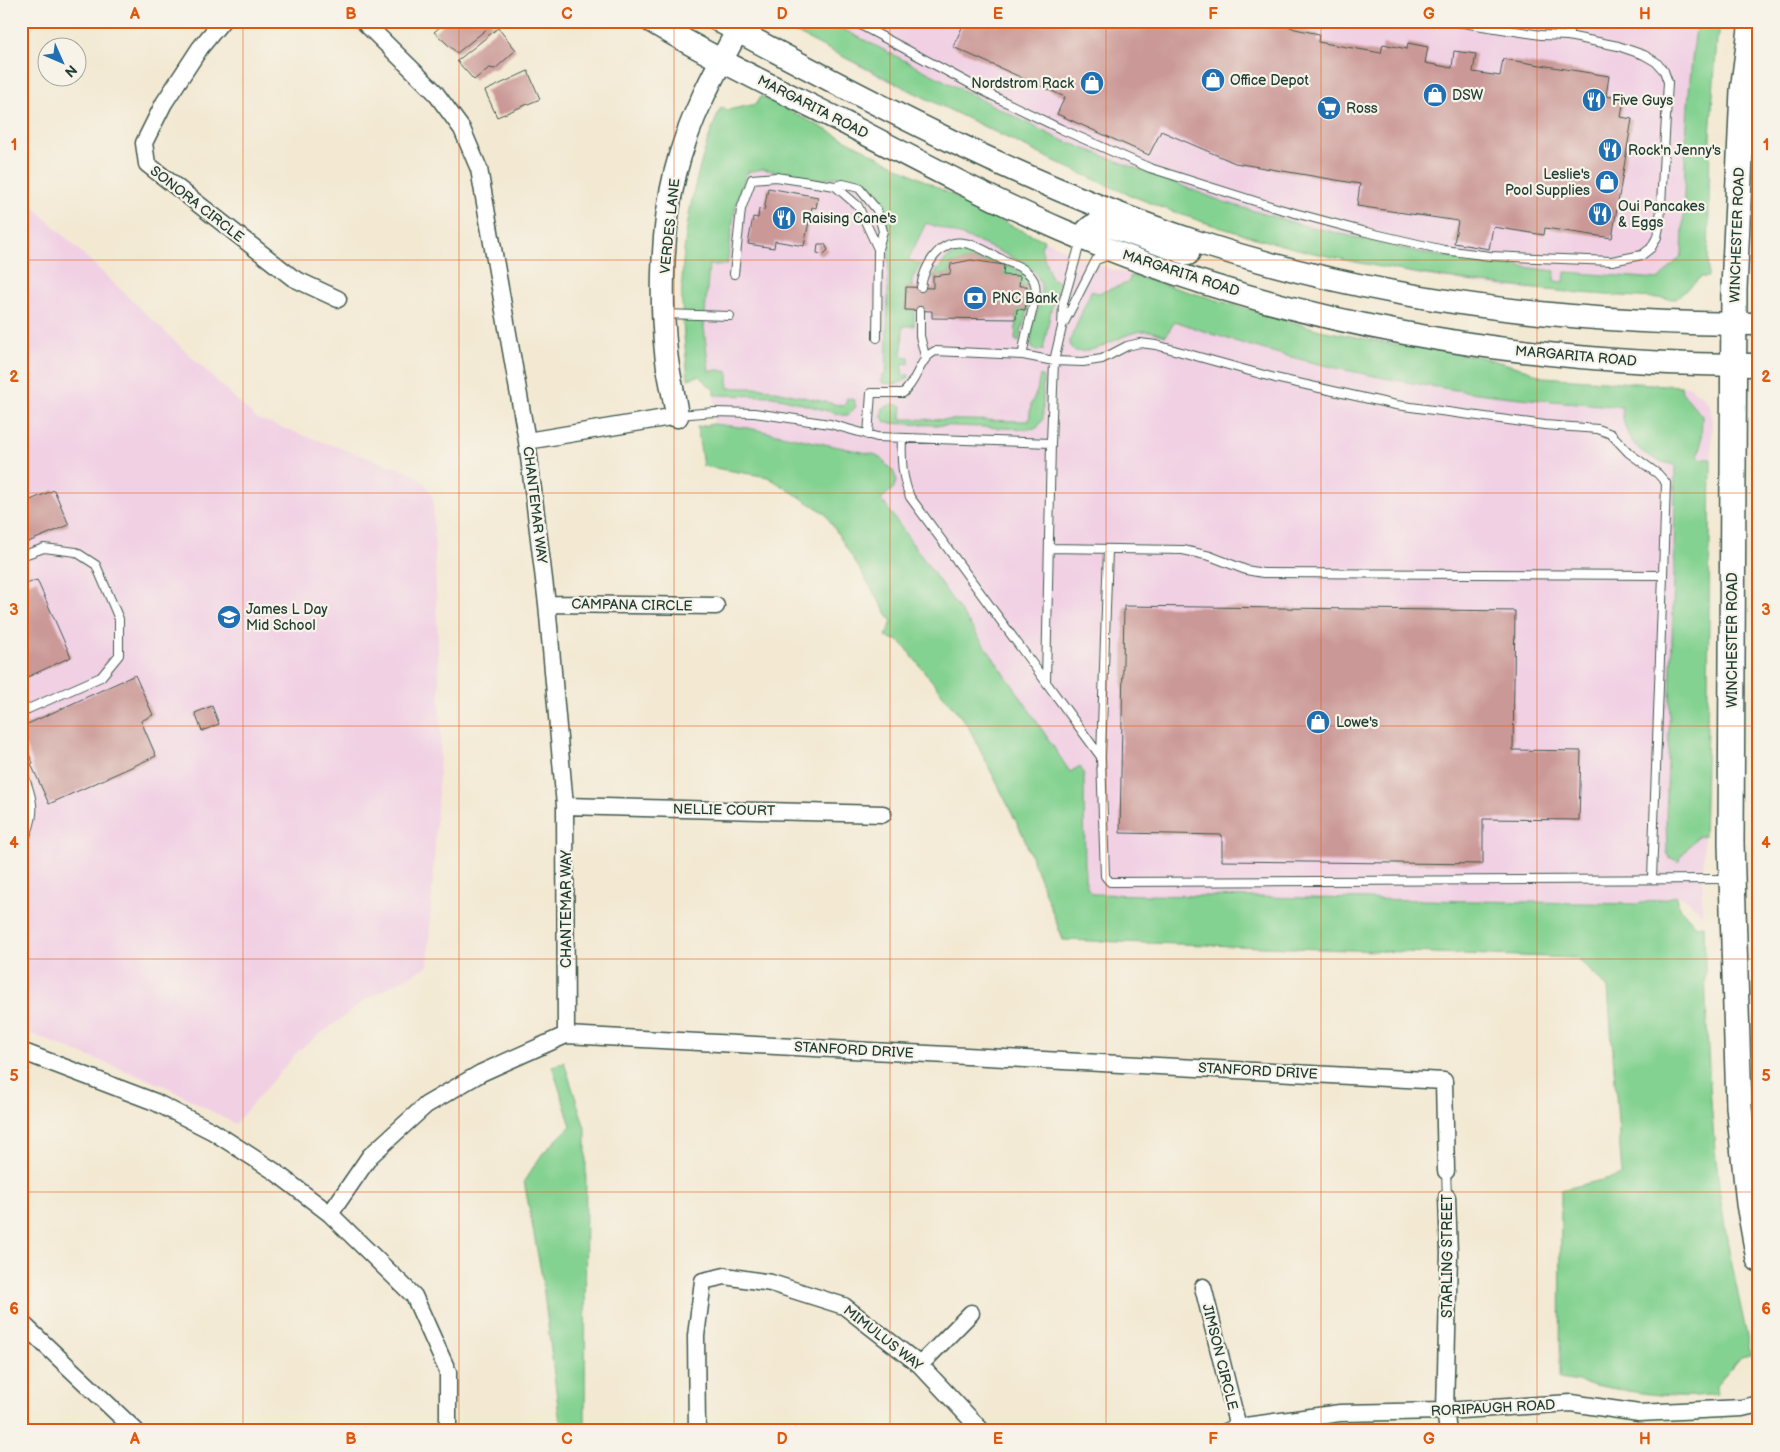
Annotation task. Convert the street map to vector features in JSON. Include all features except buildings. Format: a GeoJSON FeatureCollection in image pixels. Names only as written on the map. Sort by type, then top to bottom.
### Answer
{"type":"FeatureCollection","features":[{"type":"Feature","properties":{"kind":"main road","name":"MARGARITA ROAD"},"geometry":{"type":"LineString","coordinates":[[651,21],[722,62],[1005,204],[1120,253],[1224,289],[1351,322],[1540,354],[1622,362],[1747,365]]}},
{"type":"Feature","properties":{"kind":"main road","name":"WINCHESTER ROAD"},"geometry":{"type":"LineString","coordinates":[[1752,21],[1743,91],[1734,289],[1747,324],[1747,365],[1732,879],[1739,1106],[1749,1204],[1759,1258]]}},
{"type":"Feature","properties":{"kind":"main road","name":"VERDES LANE"},"geometry":{"type":"LineString","coordinates":[[677,416],[666,352],[664,314],[665,241],[675,174],[697,111],[722,62],[733,25]]}},
{"type":"Feature","properties":{"kind":"main road"},"geometry":{"type":"LineString","coordinates":[[733,25],[1008,168],[1194,241],[1290,269],[1447,302],[1551,316],[1699,325],[1747,324]]}},
{"type":"Feature","properties":{"kind":"main road"},"geometry":{"type":"LineString","coordinates":[[1082,238],[1093,225],[1101,223],[1216,264],[1290,269]]}},
{"type":"Feature","properties":{"kind":"street","name":"SONORA CIRCLE"},"geometry":{"type":"LineString","coordinates":[[222,21],[200,48],[164,102],[144,143],[147,164],[293,278],[338,299]]}},
{"type":"Feature","properties":{"kind":"street","name":"CHANTEMAR WAY"},"geometry":{"type":"LineString","coordinates":[[363,21],[434,91],[462,129],[479,168],[527,440],[547,604],[565,806],[566,1035]]}},
{"type":"Feature","properties":{"kind":"street"},"geometry":{"type":"LineString","coordinates":[[527,440],[677,416]]}},
{"type":"Feature","properties":{"kind":"street","name":"CAMPANA CIRCLE"},"geometry":{"type":"LineString","coordinates":[[547,604],[716,606]]}},
{"type":"Feature","properties":{"kind":"street","name":"NELLIE COURT"},"geometry":{"type":"LineString","coordinates":[[565,806],[883,814]]}},
{"type":"Feature","properties":{"kind":"street","name":"STANFORD DRIVE"},"geometry":{"type":"LineString","coordinates":[[330,1214],[370,1156],[426,1105],[481,1073],[566,1035],[1444,1081]]}},
{"type":"Feature","properties":{"kind":"street"},"geometry":{"type":"LineString","coordinates":[[21,1052],[155,1102],[212,1131],[274,1171],[330,1214],[414,1296],[448,1372],[448,1431]]}},
{"type":"Feature","properties":{"kind":"street","name":"STARLING STREET"},"geometry":{"type":"LineString","coordinates":[[1444,1081],[1446,1171]]}},
{"type":"Feature","properties":{"kind":"street","name":"STARLING STREET"},"geometry":{"type":"LineString","coordinates":[[1447,1197],[1449,1254],[1445,1411],[1448,1431]]}},
{"type":"Feature","properties":{"kind":"street","name":"MIMULUS WAY"},"geometry":{"type":"LineString","coordinates":[[697,1431],[696,1336],[703,1281],[725,1276],[771,1283],[844,1306],[920,1365],[982,1431]]}},
{"type":"Feature","properties":{"kind":"street","name":"JIMSON CIRCLE"},"geometry":{"type":"LineString","coordinates":[[1203,1287],[1232,1429]]}},
{"type":"Feature","properties":{"kind":"street"},"geometry":{"type":"LineString","coordinates":[[920,1365],[971,1313]]}},
{"type":"Feature","properties":{"kind":"street"},"geometry":{"type":"LineString","coordinates":[[21,1322],[136,1431]]}},
{"type":"Feature","properties":{"kind":"street","name":"RORIPAUGH ROAD"},"geometry":{"type":"LineString","coordinates":[[1232,1429],[1340,1414],[1445,1411],[1571,1404],[1639,1413],[1742,1408],[1759,1404]]}},
{"type":"Feature","properties":{"kind":"lane"},"geometry":{"type":"LineString","coordinates":[[853,21],[993,96],[1070,133],[1150,168],[1280,209],[1362,231],[1453,251],[1490,256],[1612,261],[1642,256],[1651,248],[1657,237],[1660,222],[1668,82],[1664,71],[1656,62],[1644,54],[1618,46],[1568,36],[1541,35],[1450,21]]}},
{"type":"Feature","properties":{"kind":"lane"},"geometry":{"type":"LineString","coordinates":[[1568,36],[1571,21]]}},
{"type":"Feature","properties":{"kind":"lane"},"geometry":{"type":"LineString","coordinates":[[734,274],[741,209],[752,179],[776,177],[835,186],[844,184],[859,188],[877,210],[883,231],[878,249],[878,338]]}},
{"type":"Feature","properties":{"kind":"lane"},"geometry":{"type":"LineString","coordinates":[[835,186],[858,206],[878,249]]}},
{"type":"Feature","properties":{"kind":"lane"},"geometry":{"type":"LineString","coordinates":[[1046,681],[1054,361],[1062,327],[1063,303],[1082,238]]}},
{"type":"Feature","properties":{"kind":"lane"},"geometry":{"type":"LineString","coordinates":[[921,287],[924,272],[933,258],[943,248],[952,243],[965,242],[1025,269],[1034,280],[1036,300],[1029,317],[1023,342],[1023,355]]}},
{"type":"Feature","properties":{"kind":"lane"},"geometry":{"type":"LineString","coordinates":[[1062,327],[1096,260],[1106,255],[1120,253]]}},
{"type":"Feature","properties":{"kind":"lane"},"geometry":{"type":"LineString","coordinates":[[868,435],[871,393],[903,393],[913,385],[925,356],[920,336],[920,310]]}},
{"type":"Feature","properties":{"kind":"lane"},"geometry":{"type":"LineString","coordinates":[[664,314],[730,316]]}},
{"type":"Feature","properties":{"kind":"lane"},"geometry":{"type":"LineString","coordinates":[[925,356],[935,351],[1023,355],[1054,361],[1083,362],[1102,359],[1127,346],[1140,344],[1156,345],[1275,378],[1396,405],[1545,425],[1598,428],[1611,434],[1629,453],[1658,474],[1666,483],[1652,879]]}},
{"type":"Feature","properties":{"kind":"lane"},"geometry":{"type":"LineString","coordinates":[[677,416],[714,412],[754,413],[830,424],[868,435],[902,438],[1051,443]]}},
{"type":"Feature","properties":{"kind":"lane"},"geometry":{"type":"LineString","coordinates":[[902,438],[900,463],[910,497],[1101,757]]}},
{"type":"Feature","properties":{"kind":"lane"},"geometry":{"type":"LineString","coordinates":[[21,556],[44,548],[76,552],[96,565],[119,619],[119,655],[101,677],[28,709],[21,715]]}},
{"type":"Feature","properties":{"kind":"lane"},"geometry":{"type":"LineString","coordinates":[[1049,548],[1183,550],[1210,556],[1246,570],[1263,574],[1663,576]]}},
{"type":"Feature","properties":{"kind":"lane"},"geometry":{"type":"LineString","coordinates":[[1108,549],[1101,757],[1104,876],[1110,882],[1732,879]]}},
{"type":"Feature","properties":{"kind":"lane"},"geometry":{"type":"LineString","coordinates":[[21,767],[32,798],[32,824],[21,847]]}},
{"type":"Feature","properties":{"kind":"lane","name":"STARLING STREET"},"geometry":{"type":"LineString","coordinates":[[1446,1171],[1447,1197]]}},
{"type":"Feature","properties":{"kind":"shaded area"},"geometry":{"type":"Polygon","coordinates":[[[783,21],[1721,21],[1717,39],[1710,136],[1708,277],[1701,277],[1676,299],[1506,288],[1418,275],[1315,253],[1235,231],[1156,205],[1067,168],[874,74],[783,26],[783,21]]]}},
{"type":"Feature","properties":{"kind":"shaded area"},"geometry":{"type":"Polygon","coordinates":[[[761,96],[1012,226],[1104,267],[1320,330],[1505,362],[1542,377],[1688,386],[1704,397],[1711,407],[1712,420],[1702,915],[1688,900],[1677,896],[1637,904],[1063,940],[1023,835],[968,726],[900,641],[885,637],[892,622],[825,513],[768,477],[703,466],[697,427],[713,424],[715,390],[699,376],[688,379],[682,305],[687,232],[692,198],[701,160],[721,107],[728,110],[756,104],[761,96]]]}},
{"type":"Feature","properties":{"kind":"shaded area","name":"James L Day Mid School"},"geometry":{"type":"Polygon","coordinates":[[[21,195],[257,419],[412,473],[425,483],[433,498],[441,736],[428,966],[367,999],[299,1050],[235,1124],[167,1087],[21,1030],[21,195]]]}},
{"type":"Feature","properties":{"kind":"green space"},"geometry":{"type":"Polygon","coordinates":[[[783,21],[827,21],[1057,138],[1224,202],[1298,224],[1428,254],[1555,271],[1554,281],[1564,282],[1565,272],[1659,279],[1682,255],[1688,109],[1697,21],[1721,21],[1717,39],[1710,136],[1708,277],[1701,277],[1676,299],[1610,295],[1544,290],[1412,273],[1282,245],[1218,227],[1155,205],[1091,178],[834,52],[783,26],[783,21]]]}},
{"type":"Feature","properties":{"kind":"green space"},"geometry":{"type":"Polygon","coordinates":[[[761,96],[1012,226],[1044,240],[1041,248],[1051,278],[1061,283],[1051,310],[1043,350],[1037,351],[1032,348],[1031,340],[1031,333],[1041,296],[1041,286],[1036,274],[1017,260],[1002,253],[926,223],[908,260],[921,264],[912,279],[912,287],[906,287],[905,310],[914,310],[914,326],[903,326],[902,356],[909,357],[909,364],[903,363],[902,375],[909,375],[908,379],[897,384],[882,383],[882,376],[886,374],[889,249],[888,229],[882,209],[868,189],[838,176],[821,180],[763,169],[748,172],[743,183],[734,217],[727,265],[709,265],[704,327],[709,371],[720,370],[728,372],[728,388],[762,388],[844,406],[847,398],[854,400],[856,407],[848,415],[842,415],[773,396],[714,395],[714,390],[699,376],[688,379],[682,315],[682,281],[687,230],[697,179],[721,107],[728,110],[756,104],[761,96]]]}},
{"type":"Feature","properties":{"kind":"green space"},"geometry":{"type":"Polygon","coordinates":[[[962,251],[977,251],[1022,272],[1027,281],[1030,298],[1019,342],[1015,340],[1017,309],[1025,310],[1028,295],[1027,286],[1019,286],[1020,276],[1003,275],[1004,265],[971,260],[951,264],[950,274],[933,276],[946,259],[962,251]]]}},
{"type":"Feature","properties":{"kind":"green space"},"geometry":{"type":"Polygon","coordinates":[[[1131,275],[1320,330],[1387,343],[1481,357],[1528,370],[1542,377],[1681,386],[1682,392],[1702,416],[1701,447],[1697,455],[1702,459],[1711,459],[1704,836],[1698,836],[1680,857],[1679,862],[1669,857],[1667,852],[1666,819],[1674,579],[1675,465],[1653,458],[1636,446],[1626,430],[1622,407],[1483,394],[1353,372],[1245,344],[1175,321],[1166,336],[1150,331],[1140,331],[1094,349],[1074,351],[1070,346],[1070,340],[1091,291],[1098,293],[1128,283],[1131,275]]]}},
{"type":"Feature","properties":{"kind":"green space"},"geometry":{"type":"Polygon","coordinates":[[[1040,375],[1043,377],[1043,419],[1037,428],[887,423],[881,416],[883,408],[893,404],[902,406],[901,419],[1029,421],[1031,404],[1037,391],[1040,375]]]}},
{"type":"Feature","properties":{"kind":"green space"},"geometry":{"type":"Polygon","coordinates":[[[713,424],[748,428],[877,455],[893,471],[897,480],[893,489],[881,499],[1016,690],[1070,772],[1080,766],[1084,775],[1085,879],[1088,889],[1093,894],[1637,904],[1677,896],[1677,904],[1696,926],[1704,925],[1709,1077],[1717,1168],[1727,1239],[1751,1355],[1741,1357],[1716,1386],[1717,1394],[1697,1396],[1658,1395],[1560,1379],[1561,1190],[1622,1175],[1608,988],[1577,958],[1063,940],[1023,835],[968,726],[900,641],[885,637],[892,622],[825,513],[768,477],[703,466],[697,427],[713,424]]]}},
{"type":"Feature","properties":{"kind":"green space"},"geometry":{"type":"Polygon","coordinates":[[[564,1062],[586,1131],[585,1431],[561,1431],[542,1277],[524,1181],[543,1153],[571,1126],[552,1066],[564,1062]]]}},
{"type":"Feature","properties":{"kind":"place","name":"Office Depot"},"geometry":{"type":"Point","coordinates":[1213,80]}},
{"type":"Feature","properties":{"kind":"place","name":"Nordstrom Rack"},"geometry":{"type":"Point","coordinates":[1092,83]}},
{"type":"Feature","properties":{"kind":"place","name":"DSW"},"geometry":{"type":"Point","coordinates":[1435,95]}},
{"type":"Feature","properties":{"kind":"place","name":"Five Guys"},"geometry":{"type":"Point","coordinates":[1594,100]}},
{"type":"Feature","properties":{"kind":"place","name":"Ross"},"geometry":{"type":"Point","coordinates":[1329,108]}},
{"type":"Feature","properties":{"kind":"place","name":"Rock'n Jenny's"},"geometry":{"type":"Point","coordinates":[1610,150]}},
{"type":"Feature","properties":{"kind":"place","name":"Leslie's Pool Supplies"},"geometry":{"type":"Point","coordinates":[1607,182]}},
{"type":"Feature","properties":{"kind":"place","name":"Oui Pancakes & Eggs"},"geometry":{"type":"Point","coordinates":[1600,214]}},
{"type":"Feature","properties":{"kind":"place","name":"Raising Cane's"},"geometry":{"type":"Point","coordinates":[784,218]}},
{"type":"Feature","properties":{"kind":"place","name":"PNC Bank"},"geometry":{"type":"Point","coordinates":[975,298]}},
{"type":"Feature","properties":{"kind":"place","name":"James L Day Mid School"},"geometry":{"type":"Point","coordinates":[229,617]}},
{"type":"Feature","properties":{"kind":"place","name":"Lowe's"},"geometry":{"type":"Point","coordinates":[1318,722]}}]}
